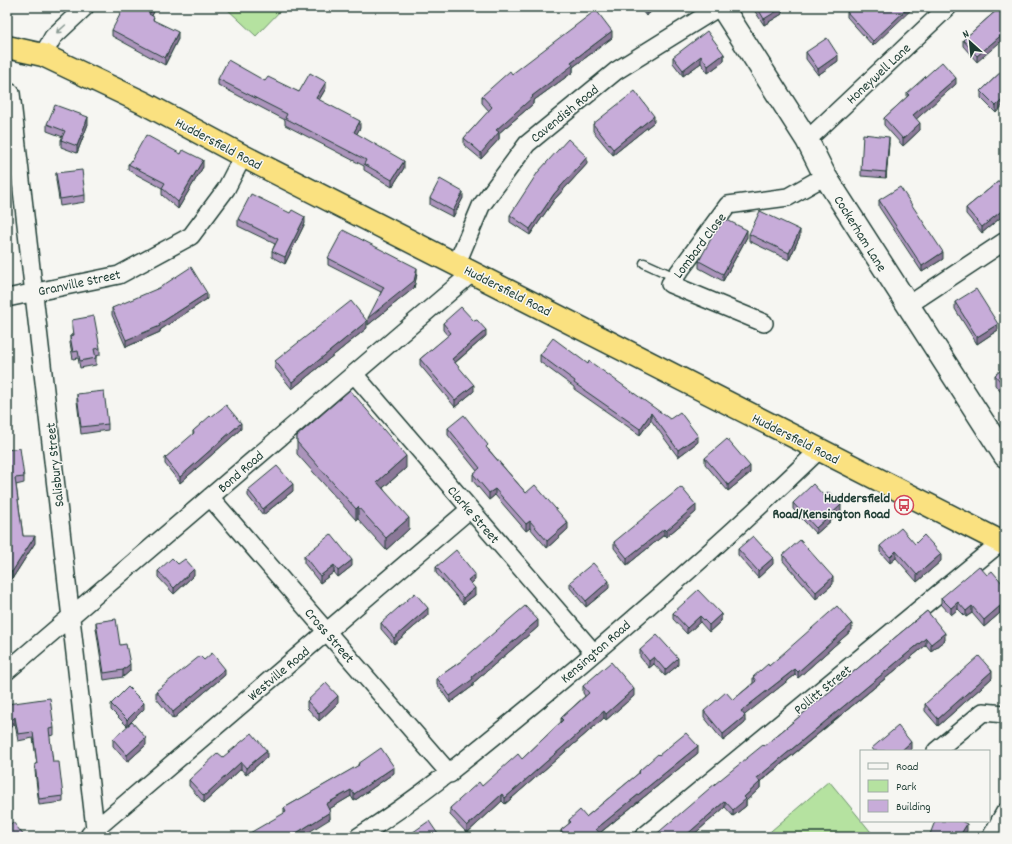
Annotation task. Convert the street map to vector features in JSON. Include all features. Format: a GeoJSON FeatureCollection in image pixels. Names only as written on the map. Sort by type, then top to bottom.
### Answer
{"type":"FeatureCollection","features":[{"type":"Feature","properties":{"kind":"highway","name":"Huddersfield Road"},"geometry":{"type":"LineString","coordinates":[[7,47],[43,55],[144,103],[243,156],[1003,543]]}},
{"type":"Feature","properties":{"kind":"street"},"geometry":{"type":"LineString","coordinates":[[43,55],[53,37],[85,7]]}},
{"type":"Feature","properties":{"kind":"street","name":"Cavendish Road"},"geometry":{"type":"LineString","coordinates":[[465,268],[481,206],[527,144],[616,71],[719,7]]}},
{"type":"Feature","properties":{"kind":"street","name":"Cockerham Lane"},"geometry":{"type":"LineString","coordinates":[[722,7],[807,140],[825,176],[907,306],[1005,454]]}},
{"type":"Feature","properties":{"kind":"street","name":"Honeywell Lane"},"geometry":{"type":"LineString","coordinates":[[807,140],[948,7]]}},
{"type":"Feature","properties":{"kind":"street","name":"Salisbury Street"},"geometry":{"type":"LineString","coordinates":[[11,93],[71,616],[93,834]]}},
{"type":"Feature","properties":{"kind":"street","name":"Granville Street"},"geometry":{"type":"LineString","coordinates":[[7,298],[119,275],[191,236],[226,189],[243,156]]}},
{"type":"Feature","properties":{"kind":"street","name":"Lombard Close"},"geometry":{"type":"LineString","coordinates":[[764,323],[670,284],[728,205],[788,197],[825,176]]}},
{"type":"Feature","properties":{"kind":"street"},"geometry":{"type":"LineString","coordinates":[[907,306],[1005,241]]}},
{"type":"Feature","properties":{"kind":"street","name":"Bond Road"},"geometry":{"type":"LineString","coordinates":[[7,671],[354,374],[465,268]]}},
{"type":"Feature","properties":{"kind":"street","name":"Clarke Street"},"geometry":{"type":"LineString","coordinates":[[354,374],[594,653]]}},
{"type":"Feature","properties":{"kind":"street","name":"Kensington Road"},"geometry":{"type":"LineString","coordinates":[[358,837],[397,813],[450,774],[594,653],[756,511],[819,450]]}},
{"type":"Feature","properties":{"kind":"street","name":"Cross Street"},"geometry":{"type":"LineString","coordinates":[[210,497],[450,774]]}},
{"type":"Feature","properties":{"kind":"street","name":"Westville Road"},"geometry":{"type":"LineString","coordinates":[[93,834],[470,509]]}},
{"type":"Feature","properties":{"kind":"street","name":"Pollitt Street"},"geometry":{"type":"LineString","coordinates":[[643,837],[1003,543]]}},
{"type":"Feature","properties":{"kind":"street"},"geometry":{"type":"LineString","coordinates":[[937,750],[983,712],[1005,714]]}},
{"type":"Feature","properties":{"kind":"street"},"geometry":{"type":"LineString","coordinates":[[991,837],[1005,812]]}},
{"type":"Feature","properties":{"kind":"lane"},"geometry":{"type":"LineString","coordinates":[[644,263],[674,277]]}},
{"type":"Feature","properties":{"kind":"green space"},"geometry":{"type":"Polygon","coordinates":[[[225,7],[284,7],[256,36],[225,7]]]}},
{"type":"Feature","properties":{"kind":"green space"},"geometry":{"type":"Polygon","coordinates":[[[829,781],[860,819],[860,822],[863,822],[875,837],[764,837],[829,781]]]}},
{"type":"Feature","properties":{"kind":"building"},"geometry":{"type":"Polygon","coordinates":[[[124,7],[153,7],[149,14],[154,17],[153,20],[178,32],[165,58],[112,30],[124,7]]]}},
{"type":"Feature","properties":{"kind":"building"},"geometry":{"type":"Polygon","coordinates":[[[757,7],[781,7],[782,8],[764,19],[757,7]]]}},
{"type":"Feature","properties":{"kind":"building"},"geometry":{"type":"Polygon","coordinates":[[[853,7],[874,7],[876,9],[879,7],[909,7],[873,41],[847,12],[853,7]]]}},
{"type":"Feature","properties":{"kind":"building"},"geometry":{"type":"Polygon","coordinates":[[[998,9],[1005,17],[1005,32],[977,56],[963,40],[998,9]]]}},
{"type":"Feature","properties":{"kind":"building"},"geometry":{"type":"Polygon","coordinates":[[[596,10],[612,31],[571,62],[573,65],[532,96],[533,97],[496,130],[499,132],[481,153],[464,138],[492,107],[482,96],[510,71],[512,74],[596,10]]]}},
{"type":"Feature","properties":{"kind":"building"},"geometry":{"type":"Polygon","coordinates":[[[707,31],[724,54],[708,66],[701,56],[683,70],[673,57],[707,31]]]}},
{"type":"Feature","properties":{"kind":"building"},"geometry":{"type":"Polygon","coordinates":[[[827,38],[838,55],[818,69],[806,52],[827,38]]]}},
{"type":"Feature","properties":{"kind":"building"},"geometry":{"type":"Polygon","coordinates":[[[228,60],[265,81],[268,77],[299,92],[310,73],[326,82],[316,98],[360,121],[354,132],[404,161],[392,180],[364,164],[366,160],[285,118],[287,114],[218,79],[228,60]]]}},
{"type":"Feature","properties":{"kind":"building"},"geometry":{"type":"Polygon","coordinates":[[[942,62],[956,78],[913,115],[920,123],[903,139],[884,118],[909,95],[907,93],[942,62]]]}},
{"type":"Feature","properties":{"kind":"building"},"geometry":{"type":"Polygon","coordinates":[[[1005,68],[1005,97],[996,106],[981,91],[1005,68]]]}},
{"type":"Feature","properties":{"kind":"building"},"geometry":{"type":"Polygon","coordinates":[[[635,91],[654,116],[613,149],[593,124],[635,91]]]}},
{"type":"Feature","properties":{"kind":"building"},"geometry":{"type":"Polygon","coordinates":[[[55,105],[88,117],[77,146],[61,140],[65,131],[47,124],[55,105]]]}},
{"type":"Feature","properties":{"kind":"building"},"geometry":{"type":"Polygon","coordinates":[[[863,134],[889,137],[886,172],[861,170],[863,134]]]}},
{"type":"Feature","properties":{"kind":"building"},"geometry":{"type":"Polygon","coordinates":[[[146,135],[181,154],[183,150],[203,160],[178,202],[162,188],[165,183],[128,164],[146,135]]]}},
{"type":"Feature","properties":{"kind":"building"},"geometry":{"type":"Polygon","coordinates":[[[568,139],[587,157],[554,194],[530,229],[510,215],[538,172],[568,139]]]}},
{"type":"Feature","properties":{"kind":"building"},"geometry":{"type":"Polygon","coordinates":[[[82,170],[85,195],[60,199],[56,173],[82,170]]]}},
{"type":"Feature","properties":{"kind":"building"},"geometry":{"type":"Polygon","coordinates":[[[1005,176],[1005,208],[982,227],[966,208],[1005,176]]]}},
{"type":"Feature","properties":{"kind":"building"},"geometry":{"type":"Polygon","coordinates":[[[440,179],[463,192],[453,211],[430,198],[440,179]]]}},
{"type":"Feature","properties":{"kind":"building"},"geometry":{"type":"Polygon","coordinates":[[[900,187],[943,252],[922,266],[879,200],[900,187]]]}},
{"type":"Feature","properties":{"kind":"building"},"geometry":{"type":"Polygon","coordinates":[[[251,194],[290,213],[292,210],[305,217],[285,257],[272,251],[278,239],[238,219],[251,194]]]}},
{"type":"Feature","properties":{"kind":"building"},"geometry":{"type":"Polygon","coordinates":[[[760,211],[800,230],[789,253],[749,234],[760,211]]]}},
{"type":"Feature","properties":{"kind":"building"},"geometry":{"type":"Polygon","coordinates":[[[725,219],[747,230],[723,274],[699,261],[712,237],[725,219]]]}},
{"type":"Feature","properties":{"kind":"building"},"geometry":{"type":"Polygon","coordinates":[[[343,230],[417,268],[414,281],[368,318],[384,287],[328,258],[343,230]]]}},
{"type":"Feature","properties":{"kind":"building"},"geometry":{"type":"Polygon","coordinates":[[[191,267],[207,293],[159,324],[160,326],[126,340],[112,308],[159,288],[191,267]]]}},
{"type":"Feature","properties":{"kind":"building"},"geometry":{"type":"Polygon","coordinates":[[[976,289],[998,324],[977,337],[955,302],[976,289]]]}},
{"type":"Feature","properties":{"kind":"building"},"geometry":{"type":"Polygon","coordinates":[[[351,301],[367,321],[292,382],[275,361],[351,301]]]}},
{"type":"Feature","properties":{"kind":"building"},"geometry":{"type":"Polygon","coordinates":[[[461,307],[474,321],[477,320],[486,330],[452,359],[474,385],[455,400],[420,359],[451,333],[443,323],[461,307]]]}},
{"type":"Feature","properties":{"kind":"building"},"geometry":{"type":"Polygon","coordinates":[[[94,316],[100,348],[94,349],[96,358],[80,361],[78,351],[73,352],[70,336],[74,335],[72,320],[94,316]]]}},
{"type":"Feature","properties":{"kind":"building"},"geometry":{"type":"Polygon","coordinates":[[[553,338],[588,364],[589,361],[670,419],[680,412],[698,436],[678,450],[651,413],[640,429],[574,383],[575,381],[540,355],[553,338]]]}},
{"type":"Feature","properties":{"kind":"building"},"geometry":{"type":"Polygon","coordinates":[[[1005,367],[1005,387],[995,375],[1005,367]]]}},
{"type":"Feature","properties":{"kind":"building"},"geometry":{"type":"Polygon","coordinates":[[[350,390],[406,456],[377,482],[409,518],[386,538],[358,507],[356,509],[297,442],[297,436],[350,390]]]}},
{"type":"Feature","properties":{"kind":"building"},"geometry":{"type":"Polygon","coordinates":[[[104,391],[108,424],[81,427],[77,394],[104,391]]]}},
{"type":"Feature","properties":{"kind":"building"},"geometry":{"type":"Polygon","coordinates":[[[226,405],[241,423],[180,477],[165,458],[194,433],[193,431],[210,416],[211,417],[226,405]]]}},
{"type":"Feature","properties":{"kind":"building"},"geometry":{"type":"Polygon","coordinates":[[[464,415],[488,445],[486,447],[526,493],[535,485],[568,523],[547,541],[530,521],[526,524],[495,489],[489,493],[473,474],[480,468],[448,428],[464,415]]]}},
{"type":"Feature","properties":{"kind":"building"},"geometry":{"type":"Polygon","coordinates":[[[727,439],[750,466],[728,485],[705,458],[727,439]]]}},
{"type":"Feature","properties":{"kind":"building"},"geometry":{"type":"Polygon","coordinates":[[[20,448],[24,477],[15,478],[23,536],[35,536],[12,572],[7,569],[7,450],[20,448]]]}},
{"type":"Feature","properties":{"kind":"building"},"geometry":{"type":"Polygon","coordinates":[[[277,466],[293,484],[263,509],[248,490],[277,466]]]}},
{"type":"Feature","properties":{"kind":"building"},"geometry":{"type":"Polygon","coordinates":[[[813,484],[824,496],[829,492],[841,505],[816,528],[793,503],[813,484]]]}},
{"type":"Feature","properties":{"kind":"building"},"geometry":{"type":"Polygon","coordinates":[[[681,487],[696,505],[666,531],[664,529],[627,558],[614,542],[681,487]]]}},
{"type":"Feature","properties":{"kind":"building"},"geometry":{"type":"Polygon","coordinates":[[[901,528],[915,544],[924,535],[941,554],[917,575],[896,551],[890,557],[880,546],[901,528]]]}},
{"type":"Feature","properties":{"kind":"building"},"geometry":{"type":"Polygon","coordinates":[[[331,534],[352,560],[338,571],[334,565],[320,576],[304,556],[331,534]]]}},
{"type":"Feature","properties":{"kind":"building"},"geometry":{"type":"Polygon","coordinates":[[[753,536],[773,558],[758,571],[738,549],[753,536]]]}},
{"type":"Feature","properties":{"kind":"building"},"geometry":{"type":"Polygon","coordinates":[[[800,540],[833,577],[816,592],[783,555],[800,540]]]}},
{"type":"Feature","properties":{"kind":"building"},"geometry":{"type":"Polygon","coordinates":[[[456,550],[475,574],[468,580],[475,588],[463,598],[436,567],[456,550]]]}},
{"type":"Feature","properties":{"kind":"building"},"geometry":{"type":"Polygon","coordinates":[[[172,558],[178,564],[185,559],[194,569],[174,588],[158,571],[172,558]]]}},
{"type":"Feature","properties":{"kind":"building"},"geometry":{"type":"Polygon","coordinates":[[[593,563],[609,581],[586,601],[570,582],[593,563]]]}},
{"type":"Feature","properties":{"kind":"building"},"geometry":{"type":"Polygon","coordinates":[[[979,566],[987,575],[992,571],[1003,584],[1005,582],[1005,609],[1000,606],[984,620],[972,606],[966,611],[958,602],[951,608],[941,598],[979,566]]]}},
{"type":"Feature","properties":{"kind":"building"},"geometry":{"type":"Polygon","coordinates":[[[698,590],[721,614],[709,625],[700,616],[687,628],[673,613],[698,590]]]}},
{"type":"Feature","properties":{"kind":"building"},"geometry":{"type":"Polygon","coordinates":[[[415,593],[428,608],[394,638],[381,623],[415,593]]]}},
{"type":"Feature","properties":{"kind":"building"},"geometry":{"type":"Polygon","coordinates":[[[525,606],[538,620],[472,677],[473,679],[450,696],[437,678],[460,662],[525,606]]]}},
{"type":"Feature","properties":{"kind":"building"},"geometry":{"type":"Polygon","coordinates":[[[837,606],[852,624],[798,672],[795,669],[741,711],[745,716],[723,734],[704,711],[726,692],[733,700],[756,681],[753,677],[768,664],[769,666],[837,606]]]}},
{"type":"Feature","properties":{"kind":"building"},"geometry":{"type":"Polygon","coordinates":[[[927,611],[945,633],[931,644],[926,638],[757,778],[760,782],[744,797],[746,799],[733,810],[725,801],[684,837],[653,837],[710,788],[763,745],[764,746],[927,611]]]}},
{"type":"Feature","properties":{"kind":"building"},"geometry":{"type":"Polygon","coordinates":[[[116,619],[120,645],[126,644],[130,664],[123,670],[104,673],[96,622],[116,619]]]}},
{"type":"Feature","properties":{"kind":"building"},"geometry":{"type":"Polygon","coordinates":[[[657,635],[678,658],[665,670],[654,657],[649,661],[640,650],[657,635]]]}},
{"type":"Feature","properties":{"kind":"building"},"geometry":{"type":"Polygon","coordinates":[[[212,653],[225,669],[173,712],[156,691],[200,656],[204,660],[212,653]]]}},
{"type":"Feature","properties":{"kind":"building"},"geometry":{"type":"Polygon","coordinates":[[[979,656],[992,671],[938,719],[925,704],[979,656]]]}},
{"type":"Feature","properties":{"kind":"building"},"geometry":{"type":"Polygon","coordinates":[[[611,662],[634,689],[606,714],[604,711],[505,798],[502,794],[467,826],[450,808],[479,782],[482,786],[518,754],[522,759],[563,720],[561,718],[589,693],[583,686],[611,662]]]}},
{"type":"Feature","properties":{"kind":"building"},"geometry":{"type":"Polygon","coordinates":[[[326,683],[338,696],[319,714],[307,701],[326,683]]]}},
{"type":"Feature","properties":{"kind":"building"},"geometry":{"type":"Polygon","coordinates":[[[128,687],[144,703],[127,720],[111,704],[128,687]]]}},
{"type":"Feature","properties":{"kind":"building"},"geometry":{"type":"Polygon","coordinates":[[[50,698],[54,728],[49,729],[53,762],[59,762],[63,796],[39,799],[33,732],[18,734],[15,717],[7,724],[7,704],[50,698]]]}},
{"type":"Feature","properties":{"kind":"building"},"geometry":{"type":"Polygon","coordinates":[[[132,722],[146,738],[127,755],[113,739],[132,722]]]}},
{"type":"Feature","properties":{"kind":"building"},"geometry":{"type":"Polygon","coordinates":[[[898,726],[911,742],[902,750],[873,750],[872,748],[898,726]]]}},
{"type":"Feature","properties":{"kind":"building"},"geometry":{"type":"Polygon","coordinates":[[[252,733],[267,751],[246,768],[241,762],[204,796],[189,780],[218,753],[223,757],[252,733]]]}},
{"type":"Feature","properties":{"kind":"building"},"geometry":{"type":"Polygon","coordinates":[[[686,733],[698,746],[596,829],[602,836],[601,837],[562,837],[565,835],[561,830],[571,822],[569,820],[580,810],[586,817],[640,772],[639,771],[658,754],[659,755],[686,733]]]}},
{"type":"Feature","properties":{"kind":"building"},"geometry":{"type":"Polygon","coordinates":[[[381,748],[394,767],[354,794],[351,790],[326,804],[330,812],[290,837],[243,837],[286,812],[284,808],[359,765],[358,764],[381,748]]]}},
{"type":"Feature","properties":{"kind":"building"},"geometry":{"type":"Polygon","coordinates":[[[429,821],[440,837],[406,837],[429,821]]]}},
{"type":"Feature","properties":{"kind":"building"},"geometry":{"type":"Polygon","coordinates":[[[13,822],[25,837],[7,837],[7,827],[13,822]]]}},
{"type":"Feature","properties":{"kind":"building"},"geometry":{"type":"Polygon","coordinates":[[[935,822],[963,822],[967,824],[959,837],[929,837],[935,822]]]}},
{"type":"Feature","properties":{"kind":"place","name":"Huddersfield Road/Kensington Road"},"geometry":{"type":"Point","coordinates":[904,505]}}]}
